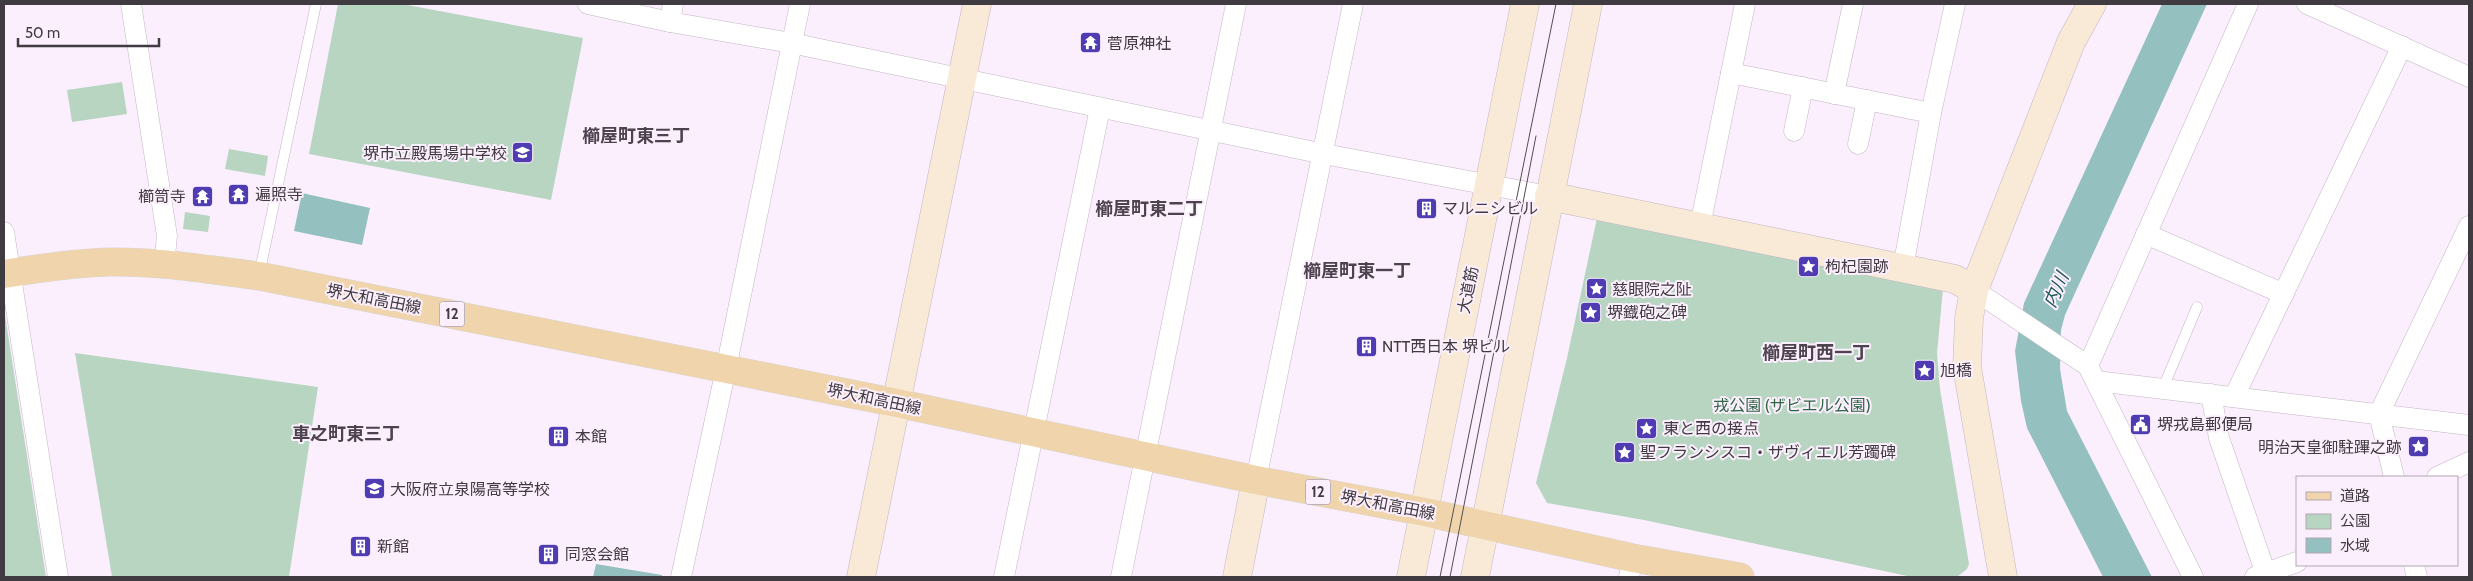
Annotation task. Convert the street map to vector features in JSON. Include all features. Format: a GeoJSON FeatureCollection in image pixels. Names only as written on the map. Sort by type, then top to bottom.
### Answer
{"type":"FeatureCollection","features":[{"type":"Feature","properties":{"kind":"main road","name":"堺大和高田線"},"geometry":{"type":"LineString","coordinates":[[7,273],[62,264],[92,263],[164,265],[259,276],[897,403],[1256,480],[1425,512],[1485,525],[1631,567],[1736,577]]}},
{"type":"Feature","properties":{"kind":"street"},"geometry":{"type":"LineString","coordinates":[[131,4],[167,236],[164,265]]}},
{"type":"Feature","properties":{"kind":"street"},"geometry":{"type":"LineString","coordinates":[[588,4],[672,13],[791,43],[1100,108],[1955,278],[2088,368],[2162,388],[2469,425]]}},
{"type":"Feature","properties":{"kind":"street"},"geometry":{"type":"LineString","coordinates":[[681,577],[726,369],[800,4]]}},
{"type":"Feature","properties":{"kind":"street"},"geometry":{"type":"LineString","coordinates":[[861,577],[977,4]]}},
{"type":"Feature","properties":{"kind":"street"},"geometry":{"type":"LineString","coordinates":[[1121,577],[1236,4]]}},
{"type":"Feature","properties":{"kind":"street"},"geometry":{"type":"LineString","coordinates":[[1237,577],[1353,4]]}},
{"type":"Feature","properties":{"kind":"street","name":"大道筋"},"geometry":{"type":"LineString","coordinates":[[1411,577],[1525,4]]}},
{"type":"Feature","properties":{"kind":"street"},"geometry":{"type":"LineString","coordinates":[[1475,577],[1588,4]]}},
{"type":"Feature","properties":{"kind":"street"},"geometry":{"type":"LineString","coordinates":[[1700,226],[1745,4]]}},
{"type":"Feature","properties":{"kind":"street"},"geometry":{"type":"LineString","coordinates":[[1834,94],[1853,4]]}},
{"type":"Feature","properties":{"kind":"street"},"geometry":{"type":"LineString","coordinates":[[1903,268],[1931,113],[1955,4]]}},
{"type":"Feature","properties":{"kind":"street"},"geometry":{"type":"LineString","coordinates":[[2003,577],[1968,367],[1968,318],[1974,290],[2071,42],[2092,4]]}},
{"type":"Feature","properties":{"kind":"street"},"geometry":{"type":"LineString","coordinates":[[2088,368],[2248,4]]}},
{"type":"Feature","properties":{"kind":"street"},"geometry":{"type":"LineString","coordinates":[[2307,4],[2469,77]]}},
{"type":"Feature","properties":{"kind":"street"},"geometry":{"type":"LineString","coordinates":[[2234,397],[2402,46]]}},
{"type":"Feature","properties":{"kind":"street"},"geometry":{"type":"LineString","coordinates":[[1731,73],[1931,113]]}},
{"type":"Feature","properties":{"kind":"street"},"geometry":{"type":"LineString","coordinates":[[1794,131],[1803,87]]}},
{"type":"Feature","properties":{"kind":"street"},"geometry":{"type":"LineString","coordinates":[[1858,144],[1867,100]]}},
{"type":"Feature","properties":{"kind":"street"},"geometry":{"type":"LineString","coordinates":[[1004,577],[1100,108]]}},
{"type":"Feature","properties":{"kind":"street"},"geometry":{"type":"LineString","coordinates":[[2394,476],[2379,414],[2469,226]]}},
{"type":"Feature","properties":{"kind":"street"},"geometry":{"type":"LineString","coordinates":[[4,232],[7,273],[58,577]]}},
{"type":"Feature","properties":{"kind":"street"},"geometry":{"type":"LineString","coordinates":[[2146,234],[2284,294]]}},
{"type":"Feature","properties":{"kind":"street"},"geometry":{"type":"LineString","coordinates":[[2088,368],[2194,577]]}},
{"type":"Feature","properties":{"kind":"street"},"geometry":{"type":"LineString","coordinates":[[2211,394],[2219,438],[2262,576],[2296,562]]}},
{"type":"Feature","properties":{"kind":"street"},"geometry":{"type":"LineString","coordinates":[[2439,476],[2469,462]]}},
{"type":"Feature","properties":{"kind":"lane"},"geometry":{"type":"LineString","coordinates":[[259,276],[316,4]]}},
{"type":"Feature","properties":{"kind":"lane"},"geometry":{"type":"LineString","coordinates":[[2162,388],[2197,307]]}},
{"type":"Feature","properties":{"kind":"green space"},"geometry":{"type":"Polygon","coordinates":[[[338,4],[402,4],[583,38],[551,200],[309,154],[338,4]]]}},
{"type":"Feature","properties":{"kind":"green space"},"geometry":{"type":"Polygon","coordinates":[[[122,82],[127,114],[72,122],[67,90],[122,82]]]}},
{"type":"Feature","properties":{"kind":"green space"},"geometry":{"type":"Polygon","coordinates":[[[229,149],[268,156],[265,176],[225,169],[229,149]]]}},
{"type":"Feature","properties":{"kind":"green space"},"geometry":{"type":"Polygon","coordinates":[[[185,212],[210,216],[208,232],[183,229],[185,212]]]}},
{"type":"Feature","properties":{"kind":"green space","name":"戎公園 (ザビエル公園)"},"geometry":{"type":"Polygon","coordinates":[[[1597,218],[1943,289],[1937,353],[1940,389],[1969,564],[1967,569],[1957,577],[1912,577],[1644,520],[1547,503],[1536,483],[1567,358],[1597,218]]]}},
{"type":"Feature","properties":{"kind":"green space"},"geometry":{"type":"Polygon","coordinates":[[[4,309],[46,577],[4,577],[4,309]]]}},
{"type":"Feature","properties":{"kind":"green space"},"geometry":{"type":"Polygon","coordinates":[[[75,353],[318,387],[289,577],[112,577],[75,353]]]}},
{"type":"Feature","properties":{"kind":"water","name":"内川"},"geometry":{"type":"Polygon","coordinates":[[[2162,4],[2207,4],[2065,315],[2061,330],[2060,369],[2067,411],[2152,577],[2103,577],[2027,428],[2021,401],[2015,351],[2024,303],[2162,4]]]}},
{"type":"Feature","properties":{"kind":"water"},"geometry":{"type":"Polygon","coordinates":[[[302,193],[370,208],[362,245],[294,231],[302,193]]]}},
{"type":"Feature","properties":{"kind":"water"},"geometry":{"type":"Polygon","coordinates":[[[596,564],[662,575],[662,577],[593,577],[596,564]]]}},
{"type":"Feature","properties":{"kind":"tram line"},"geometry":{"type":"LineString","coordinates":[[1440,577],[1556,4]]}},
{"type":"Feature","properties":{"kind":"tram line"},"geometry":{"type":"LineString","coordinates":[[1450,577],[1536,136]]}},
{"type":"Feature","properties":{"kind":"place","name":"菅原神社"},"geometry":{"type":"Point","coordinates":[1091,43]}},
{"type":"Feature","properties":{"kind":"place","name":"堺市立殿馬場中学校"},"geometry":{"type":"Point","coordinates":[523,153]}},
{"type":"Feature","properties":{"kind":"place","name":"遍照寺"},"geometry":{"type":"Point","coordinates":[239,194]}},
{"type":"Feature","properties":{"kind":"place","name":"櫛笥寺"},"geometry":{"type":"Point","coordinates":[202,196]}},
{"type":"Feature","properties":{"kind":"place","name":"マルニシビル"},"geometry":{"type":"Point","coordinates":[1426,208]}},
{"type":"Feature","properties":{"kind":"place","name":"枸杞園跡"},"geometry":{"type":"Point","coordinates":[1809,266]}},
{"type":"Feature","properties":{"kind":"place","name":"慈眼院之阯"},"geometry":{"type":"Point","coordinates":[1596,289]}},
{"type":"Feature","properties":{"kind":"place","name":"堺鐡砲之碑"},"geometry":{"type":"Point","coordinates":[1591,312]}},
{"type":"Feature","properties":{"kind":"place","name":"NTT西日本 堺ビル"},"geometry":{"type":"Point","coordinates":[1366,346]}},
{"type":"Feature","properties":{"kind":"place","name":"旭橋"},"geometry":{"type":"Point","coordinates":[1924,370]}},
{"type":"Feature","properties":{"kind":"place","name":"堺戎島郵便局"},"geometry":{"type":"Point","coordinates":[2141,424]}},
{"type":"Feature","properties":{"kind":"place","name":"東と西の接点"},"geometry":{"type":"Point","coordinates":[1647,428]}},
{"type":"Feature","properties":{"kind":"place","name":"本館"},"geometry":{"type":"Point","coordinates":[559,436]}},
{"type":"Feature","properties":{"kind":"place","name":"明治天皇御駐蹕之跡"},"geometry":{"type":"Point","coordinates":[2418,447]}},
{"type":"Feature","properties":{"kind":"place","name":"聖フランシスコ・ザヴィエル芳躅碑"},"geometry":{"type":"Point","coordinates":[1624,452]}},
{"type":"Feature","properties":{"kind":"place","name":"大阪府立泉陽高等学校"},"geometry":{"type":"Point","coordinates":[374,489]}},
{"type":"Feature","properties":{"kind":"place","name":"新館"},"geometry":{"type":"Point","coordinates":[361,546]}},
{"type":"Feature","properties":{"kind":"place","name":"同窓会館"},"geometry":{"type":"Point","coordinates":[549,554]}},
{"type":"Feature","properties":{"kind":"district","name":"櫛屋町東三丁"},"geometry":{"type":"Point","coordinates":[636,136]}},
{"type":"Feature","properties":{"kind":"district","name":"櫛屋町東二丁"},"geometry":{"type":"Point","coordinates":[1149,209]}},
{"type":"Feature","properties":{"kind":"district","name":"櫛屋町東一丁"},"geometry":{"type":"Point","coordinates":[1357,271]}},
{"type":"Feature","properties":{"kind":"district","name":"櫛屋町西一丁"},"geometry":{"type":"Point","coordinates":[1816,353]}},
{"type":"Feature","properties":{"kind":"district","name":"車之町東三丁"},"geometry":{"type":"Point","coordinates":[346,434]}}]}
